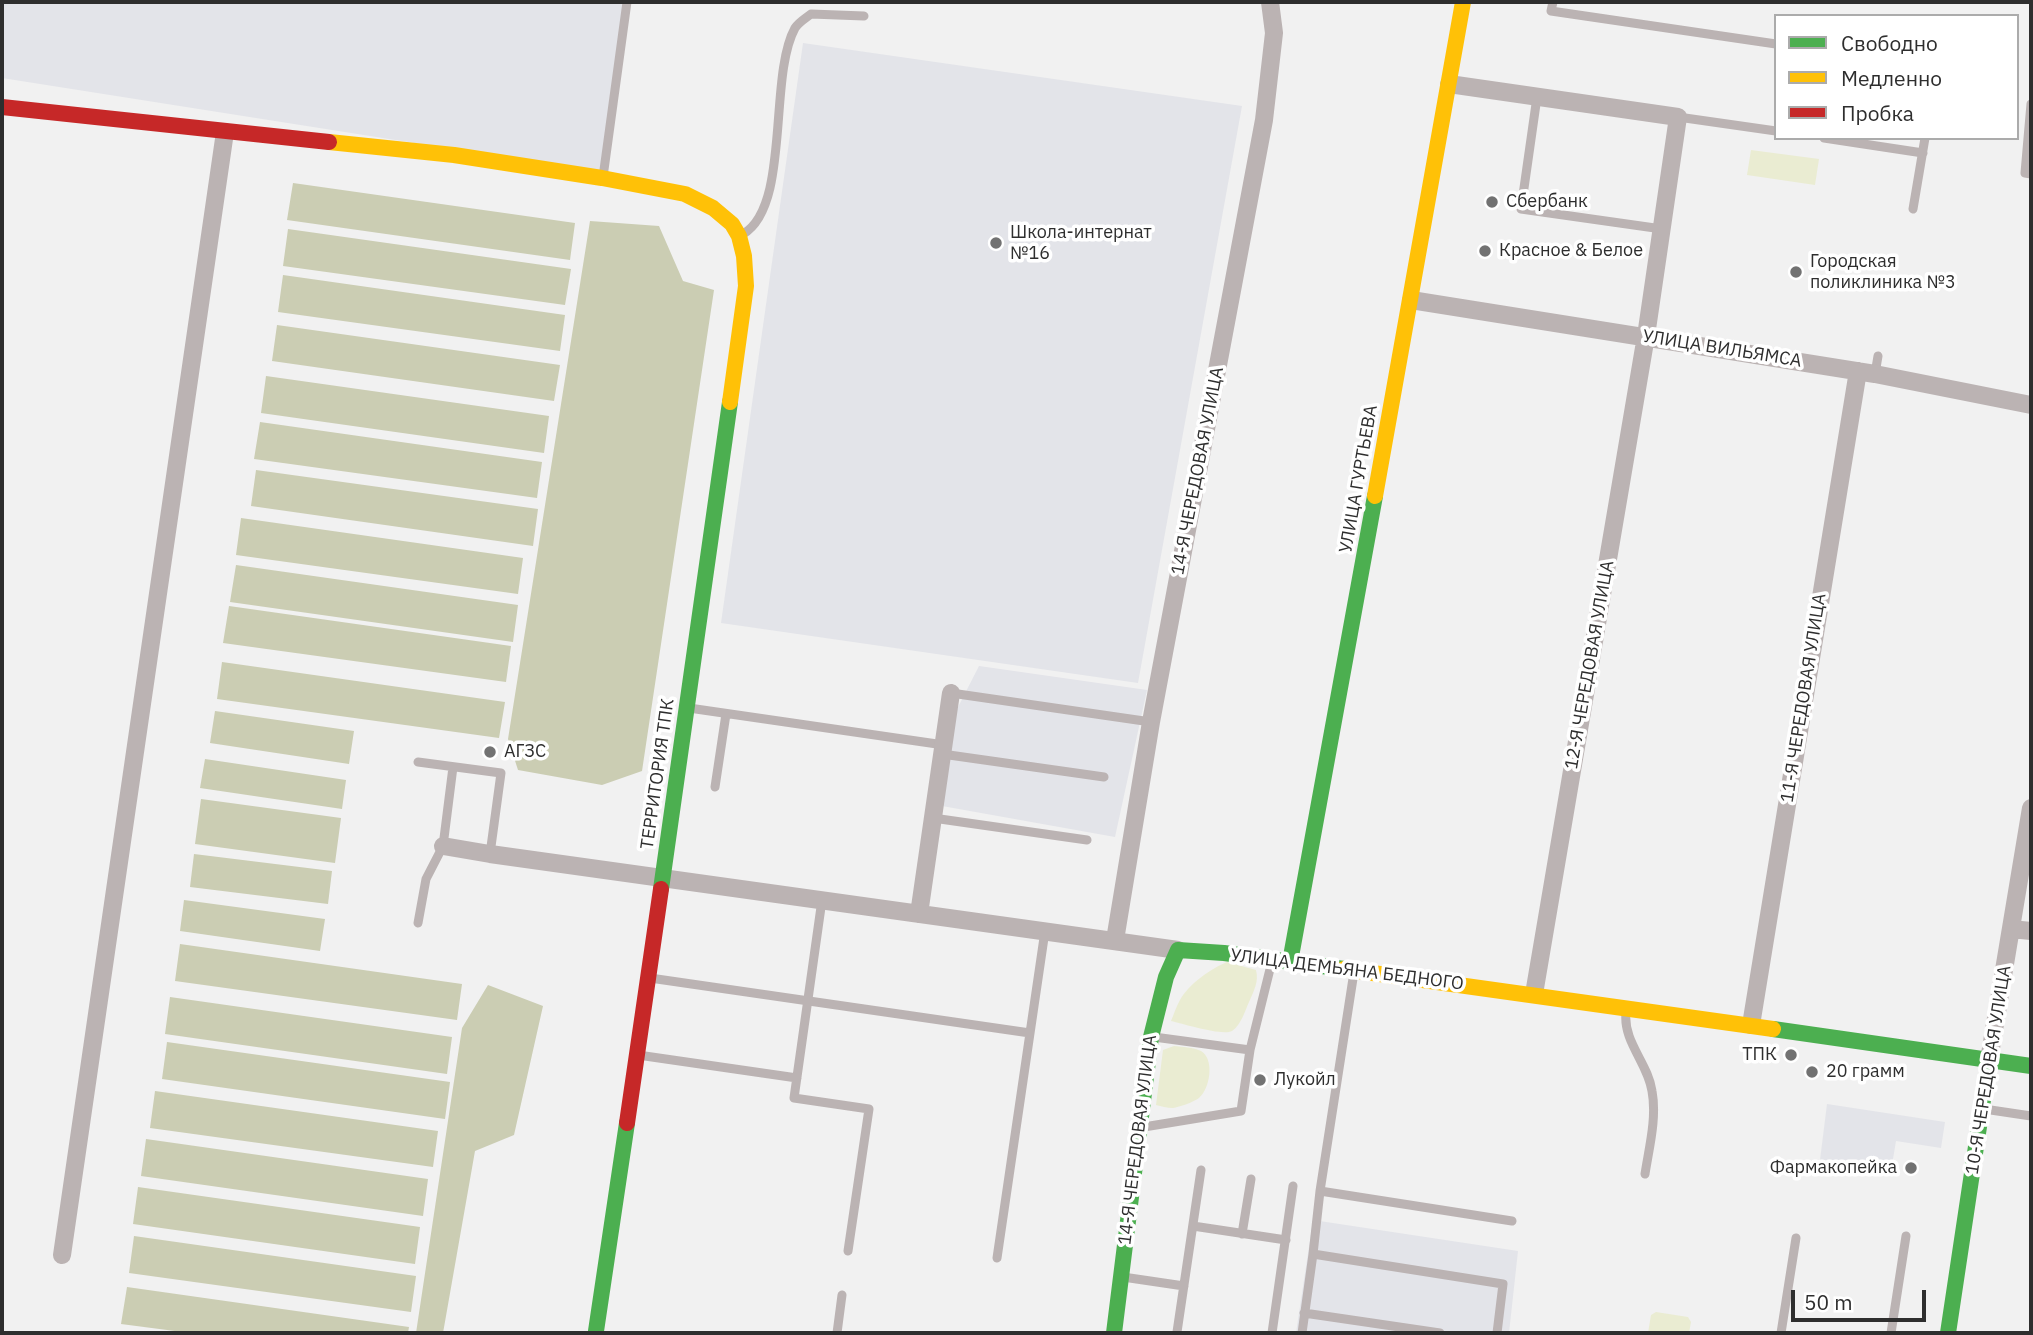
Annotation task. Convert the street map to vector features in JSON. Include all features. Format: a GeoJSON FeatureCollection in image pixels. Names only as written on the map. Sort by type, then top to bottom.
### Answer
{"type":"FeatureCollection","features":[{"type":"Feature","properties":{"kind":"main road","name":"УЛИЦА ГУРТЬЕВА"},"geometry":{"type":"LineString","coordinates":[[1290,962],[1463,2]]}},
{"type":"Feature","properties":{"kind":"main road"},"geometry":{"type":"LineString","coordinates":[[2,107],[454,155],[603,178],[685,194],[713,208],[736,230]]}},
{"type":"Feature","properties":{"kind":"main road","name":"ТЕРРИТОРИЯ ТПК"},"geometry":{"type":"LineString","coordinates":[[601,1332],[636,1055],[746,286],[744,256],[736,230]]}},
{"type":"Feature","properties":{"kind":"main road","name":"УЛИЦА ДЕМЬЯНА БЕДНОГО"},"geometry":{"type":"LineString","coordinates":[[1178,950],[1272,959],[1534,994],[2031,1066]]}},
{"type":"Feature","properties":{"kind":"main road","name":"14-Я ЧЕРЕДОВАЯ УЛИЦА"},"geometry":{"type":"LineString","coordinates":[[1114,1333],[1151,1037],[1166,977],[1178,950]]}},
{"type":"Feature","properties":{"kind":"main road","name":"10-Я ЧЕРЕДОВАЯ УЛИЦА"},"geometry":{"type":"LineString","coordinates":[[1948,1333],[1989,1060]]}},
{"type":"Feature","properties":{"kind":"street","name":"14-Я ЧЕРЕДОВАЯ УЛИЦА"},"geometry":{"type":"LineString","coordinates":[[1115,940],[1151,722],[1264,120],[1275,33],[1270,2]]}},
{"type":"Feature","properties":{"kind":"street"},"geometry":{"type":"LineString","coordinates":[[1449,84],[1678,117]]}},
{"type":"Feature","properties":{"kind":"street","name":"12-Я ЧЕРЕДОВАЯ УЛИЦА"},"geometry":{"type":"LineString","coordinates":[[1534,994],[1646,336],[1678,117]]}},
{"type":"Feature","properties":{"kind":"street"},"geometry":{"type":"LineString","coordinates":[[62,1255],[225,132]]}},
{"type":"Feature","properties":{"kind":"street","name":"УЛИЦА ВИЛЬЯМСА"},"geometry":{"type":"LineString","coordinates":[[1411,300],[1871,367],[2031,405]]}},
{"type":"Feature","properties":{"kind":"street","name":"11-Я ЧЕРЕДОВАЯ УЛИЦА"},"geometry":{"type":"LineString","coordinates":[[1751,1025],[1871,367]]}},
{"type":"Feature","properties":{"kind":"street"},"geometry":{"type":"LineString","coordinates":[[919,914],[951,693]]}},
{"type":"Feature","properties":{"kind":"street","name":"10-Я ЧЕРЕДОВАЯ УЛИЦА"},"geometry":{"type":"LineString","coordinates":[[1989,1060],[2031,808]]}},
{"type":"Feature","properties":{"kind":"street","name":"УЛИЦА ДЕМЬЯНА БЕДНОГО"},"geometry":{"type":"LineString","coordinates":[[443,846],[1178,950]]}},
{"type":"Feature","properties":{"kind":"street"},"geometry":{"type":"LineString","coordinates":[[2011,929],[2031,931]]}},
{"type":"Feature","properties":{"kind":"lane"},"geometry":{"type":"LineString","coordinates":[[603,178],[627,2]]}},
{"type":"Feature","properties":{"kind":"lane"},"geometry":{"type":"LineString","coordinates":[[1553,2],[1551,11],[1774,44]]}},
{"type":"Feature","properties":{"kind":"lane"},"geometry":{"type":"LineString","coordinates":[[736,230],[747,232],[760,216],[770,192],[786,49],[797,25],[811,14],[863,16]]}},
{"type":"Feature","properties":{"kind":"lane"},"geometry":{"type":"LineString","coordinates":[[1537,97],[1521,209],[1662,229]]}},
{"type":"Feature","properties":{"kind":"lane"},"geometry":{"type":"LineString","coordinates":[[2031,104],[2025,173],[2031,174]]}},
{"type":"Feature","properties":{"kind":"lane"},"geometry":{"type":"LineString","coordinates":[[1678,117],[1774,131]]}},
{"type":"Feature","properties":{"kind":"lane"},"geometry":{"type":"LineString","coordinates":[[1837,140],[1923,153]]}},
{"type":"Feature","properties":{"kind":"lane"},"geometry":{"type":"LineString","coordinates":[[1913,209],[1925,140]]}},
{"type":"Feature","properties":{"kind":"lane"},"geometry":{"type":"LineString","coordinates":[[951,693],[1151,722]]}},
{"type":"Feature","properties":{"kind":"lane"},"geometry":{"type":"LineString","coordinates":[[687,708],[1104,777]]}},
{"type":"Feature","properties":{"kind":"lane"},"geometry":{"type":"LineString","coordinates":[[715,787],[726,713]]}},
{"type":"Feature","properties":{"kind":"lane"},"geometry":{"type":"LineString","coordinates":[[418,762],[501,773],[490,854]]}},
{"type":"Feature","properties":{"kind":"lane"},"geometry":{"type":"LineString","coordinates":[[418,923],[426,879],[443,846],[453,767]]}},
{"type":"Feature","properties":{"kind":"lane"},"geometry":{"type":"LineString","coordinates":[[933,818],[1087,840]]}},
{"type":"Feature","properties":{"kind":"lane"},"geometry":{"type":"LineString","coordinates":[[822,901],[794,1098],[869,1109],[848,1251]]}},
{"type":"Feature","properties":{"kind":"lane"},"geometry":{"type":"LineString","coordinates":[[997,1258],[1045,931]]}},
{"type":"Feature","properties":{"kind":"lane"},"geometry":{"type":"LineString","coordinates":[[1139,1128],[1241,1111],[1250,1050],[1272,959]]}},
{"type":"Feature","properties":{"kind":"lane"},"geometry":{"type":"LineString","coordinates":[[1302,1333],[1320,1191],[1354,970]]}},
{"type":"Feature","properties":{"kind":"lane"},"geometry":{"type":"LineString","coordinates":[[648,978],[1030,1033]]}},
{"type":"Feature","properties":{"kind":"lane"},"geometry":{"type":"LineString","coordinates":[[1627,1008],[1625,1022],[1628,1033],[1647,1071],[1652,1090],[1654,1111],[1646,1174]]}},
{"type":"Feature","properties":{"kind":"lane"},"geometry":{"type":"LineString","coordinates":[[1151,1037],[1250,1050]]}},
{"type":"Feature","properties":{"kind":"lane"},"geometry":{"type":"LineString","coordinates":[[636,1055],[797,1078]]}},
{"type":"Feature","properties":{"kind":"lane"},"geometry":{"type":"LineString","coordinates":[[1982,1108],[2031,1116]]}},
{"type":"Feature","properties":{"kind":"lane"},"geometry":{"type":"LineString","coordinates":[[1177,1332],[1201,1170]]}},
{"type":"Feature","properties":{"kind":"lane"},"geometry":{"type":"LineString","coordinates":[[1242,1234],[1251,1179]]}},
{"type":"Feature","properties":{"kind":"lane"},"geometry":{"type":"LineString","coordinates":[[1272,1333],[1293,1186]]}},
{"type":"Feature","properties":{"kind":"lane"},"geometry":{"type":"LineString","coordinates":[[1320,1191],[1512,1221]]}},
{"type":"Feature","properties":{"kind":"lane"},"geometry":{"type":"LineString","coordinates":[[1193,1226],[1286,1240]]}},
{"type":"Feature","properties":{"kind":"lane"},"geometry":{"type":"LineString","coordinates":[[1891,1333],[1906,1236]]}},
{"type":"Feature","properties":{"kind":"lane"},"geometry":{"type":"LineString","coordinates":[[1781,1333],[1796,1238]]}},
{"type":"Feature","properties":{"kind":"lane"},"geometry":{"type":"LineString","coordinates":[[1313,1254],[1503,1284],[1497,1333]]}},
{"type":"Feature","properties":{"kind":"lane"},"geometry":{"type":"LineString","coordinates":[[1121,1277],[1184,1286]]}},
{"type":"Feature","properties":{"kind":"lane"},"geometry":{"type":"LineString","coordinates":[[837,1333],[842,1295]]}},
{"type":"Feature","properties":{"kind":"lane"},"geometry":{"type":"LineString","coordinates":[[1304,1313],[1440,1333]]}},
{"type":"Feature","properties":{"kind":"shaded area"},"geometry":{"type":"Polygon","coordinates":[[[2,2],[629,2],[605,173],[2,78],[2,2]]]}},
{"type":"Feature","properties":{"kind":"shaded area","name":"Школа-интернат №16"},"geometry":{"type":"Polygon","coordinates":[[[803,43],[1242,106],[1138,683],[721,623],[803,43]]]}},
{"type":"Feature","properties":{"kind":"shaded area"},"geometry":{"type":"Polygon","coordinates":[[[979,666],[1147,690],[1115,837],[942,806],[955,713],[979,666]]]}},
{"type":"Feature","properties":{"kind":"shaded area"},"geometry":{"type":"Polygon","coordinates":[[[1827,1104],[1945,1122],[1941,1148],[1896,1141],[1891,1171],[1820,1160],[1827,1104]]]}},
{"type":"Feature","properties":{"kind":"shaded area"},"geometry":{"type":"Polygon","coordinates":[[[1313,1220],[1518,1251],[1509,1333],[1296,1333],[1313,1220]]]}},
{"type":"Feature","properties":{"kind":"green space"},"geometry":{"type":"Polygon","coordinates":[[[1751,150],[1819,159],[1815,185],[1747,175],[1751,150]]]}},
{"type":"Feature","properties":{"kind":"green space"},"geometry":{"type":"Polygon","coordinates":[[[293,183],[575,223],[570,260],[287,220],[293,183]]]}},
{"type":"Feature","properties":{"kind":"green space"},"geometry":{"type":"Polygon","coordinates":[[[590,221],[659,226],[683,281],[714,290],[642,771],[602,785],[518,770],[508,739],[590,221]]]}},
{"type":"Feature","properties":{"kind":"green space"},"geometry":{"type":"Polygon","coordinates":[[[288,229],[571,269],[565,305],[283,266],[288,229]]]}},
{"type":"Feature","properties":{"kind":"green space"},"geometry":{"type":"Polygon","coordinates":[[[283,275],[565,315],[560,351],[278,312],[283,275]]]}},
{"type":"Feature","properties":{"kind":"green space"},"geometry":{"type":"Polygon","coordinates":[[[277,325],[560,365],[554,401],[272,361],[277,325]]]}},
{"type":"Feature","properties":{"kind":"green space"},"geometry":{"type":"Polygon","coordinates":[[[266,376],[549,416],[544,453],[261,413],[266,376]]]}},
{"type":"Feature","properties":{"kind":"green space"},"geometry":{"type":"Polygon","coordinates":[[[260,422],[542,462],[537,498],[254,459],[260,422]]]}},
{"type":"Feature","properties":{"kind":"green space"},"geometry":{"type":"Polygon","coordinates":[[[256,470],[538,509],[533,546],[251,506],[256,470]]]}},
{"type":"Feature","properties":{"kind":"green space"},"geometry":{"type":"Polygon","coordinates":[[[241,518],[523,558],[518,594],[236,555],[241,518]]]}},
{"type":"Feature","properties":{"kind":"green space"},"geometry":{"type":"Polygon","coordinates":[[[236,565],[518,605],[513,642],[230,602],[236,565]]]}},
{"type":"Feature","properties":{"kind":"green space"},"geometry":{"type":"Polygon","coordinates":[[[229,606],[511,646],[506,682],[223,643],[229,606]]]}},
{"type":"Feature","properties":{"kind":"green space"},"geometry":{"type":"Polygon","coordinates":[[[222,662],[505,702],[499,738],[217,699],[222,662]]]}},
{"type":"Feature","properties":{"kind":"green space"},"geometry":{"type":"Polygon","coordinates":[[[215,711],[354,731],[349,764],[210,743],[215,711]]]}},
{"type":"Feature","properties":{"kind":"green space"},"geometry":{"type":"Polygon","coordinates":[[[205,759],[346,780],[342,809],[200,788],[205,759]]]}},
{"type":"Feature","properties":{"kind":"green space"},"geometry":{"type":"Polygon","coordinates":[[[201,799],[341,818],[335,863],[195,844],[201,799]]]}},
{"type":"Feature","properties":{"kind":"green space"},"geometry":{"type":"Polygon","coordinates":[[[194,854],[332,871],[328,904],[190,887],[194,854]]]}},
{"type":"Feature","properties":{"kind":"green space"},"geometry":{"type":"Polygon","coordinates":[[[184,900],[325,919],[320,951],[180,931],[184,900]]]}},
{"type":"Feature","properties":{"kind":"green space"},"geometry":{"type":"Polygon","coordinates":[[[180,944],[462,984],[457,1020],[175,981],[180,944]]]}},
{"type":"Feature","properties":{"kind":"green space"},"geometry":{"type":"Polygon","coordinates":[[[1227,962],[1256,970],[1257,974],[1254,990],[1235,1028],[1232,1031],[1220,1032],[1171,1021],[1180,1000],[1189,988],[1207,973],[1227,962]]]}},
{"type":"Feature","properties":{"kind":"green space"},"geometry":{"type":"Polygon","coordinates":[[[488,985],[543,1006],[514,1135],[475,1151],[443,1333],[416,1333],[462,1028],[488,985]]]}},
{"type":"Feature","properties":{"kind":"green space"},"geometry":{"type":"Polygon","coordinates":[[[170,997],[452,1037],[447,1074],[165,1034],[170,997]]]}},
{"type":"Feature","properties":{"kind":"green space"},"geometry":{"type":"Polygon","coordinates":[[[167,1042],[450,1082],[445,1119],[162,1079],[167,1042]]]}},
{"type":"Feature","properties":{"kind":"green space"},"geometry":{"type":"Polygon","coordinates":[[[1174,1046],[1201,1051],[1208,1060],[1209,1074],[1206,1088],[1199,1098],[1173,1108],[1156,1105],[1163,1050],[1174,1046]]]}},
{"type":"Feature","properties":{"kind":"green space"},"geometry":{"type":"Polygon","coordinates":[[[155,1091],[438,1131],[433,1167],[150,1128],[155,1091]]]}},
{"type":"Feature","properties":{"kind":"green space"},"geometry":{"type":"Polygon","coordinates":[[[146,1139],[428,1179],[423,1216],[141,1176],[146,1139]]]}},
{"type":"Feature","properties":{"kind":"green space"},"geometry":{"type":"Polygon","coordinates":[[[138,1187],[420,1227],[415,1264],[133,1224],[138,1187]]]}},
{"type":"Feature","properties":{"kind":"green space"},"geometry":{"type":"Polygon","coordinates":[[[134,1236],[416,1276],[411,1312],[129,1273],[134,1236]]]}},
{"type":"Feature","properties":{"kind":"green space"},"geometry":{"type":"Polygon","coordinates":[[[127,1287],[409,1327],[408,1333],[190,1333],[121,1324],[127,1287]]]}},
{"type":"Feature","properties":{"kind":"green space"},"geometry":{"type":"Polygon","coordinates":[[[1656,1312],[1688,1317],[1691,1322],[1689,1333],[1648,1333],[1651,1315],[1656,1312]]]}},
{"type":"Feature","properties":{"kind":"traffic: fast"},"geometry":{"type":"LineString","coordinates":[[661,889],[730,402]]}},
{"type":"Feature","properties":{"kind":"traffic: fast"},"geometry":{"type":"LineString","coordinates":[[1290,962],[1375,496]]}},
{"type":"Feature","properties":{"kind":"traffic: fast"},"geometry":{"type":"LineString","coordinates":[[1114,1333],[1151,1037],[1166,977],[1178,950],[1224,953],[1344,969]]}},
{"type":"Feature","properties":{"kind":"traffic: fast"},"geometry":{"type":"LineString","coordinates":[[1773,1029],[2031,1066]]}},
{"type":"Feature","properties":{"kind":"traffic: fast"},"geometry":{"type":"LineString","coordinates":[[1948,1333],[1989,1060]]}},
{"type":"Feature","properties":{"kind":"traffic: fast"},"geometry":{"type":"LineString","coordinates":[[596,1331],[627,1123]]}},
{"type":"Feature","properties":{"kind":"traffic: slow"},"geometry":{"type":"LineString","coordinates":[[1375,496],[1463,2]]}},
{"type":"Feature","properties":{"kind":"traffic: slow"},"geometry":{"type":"LineString","coordinates":[[329,142],[454,155],[602,178],[685,194],[713,208],[732,224],[739,236],[744,256],[746,286],[730,402]]}},
{"type":"Feature","properties":{"kind":"traffic: slow"},"geometry":{"type":"LineString","coordinates":[[1344,969],[1773,1029]]}},
{"type":"Feature","properties":{"kind":"traffic: jam"},"geometry":{"type":"LineString","coordinates":[[2,107],[329,142]]}},
{"type":"Feature","properties":{"kind":"traffic: jam"},"geometry":{"type":"LineString","coordinates":[[627,1123],[661,889]]}},
{"type":"Feature","properties":{"kind":"place","name":"Сбербанк"},"geometry":{"type":"Point","coordinates":[1492,202]}},
{"type":"Feature","properties":{"kind":"place","name":"Школа-интернат №16"},"geometry":{"type":"Point","coordinates":[996,243]}},
{"type":"Feature","properties":{"kind":"place","name":"Красное & Белое"},"geometry":{"type":"Point","coordinates":[1485,251]}},
{"type":"Feature","properties":{"kind":"place","name":"Городская поликлиника №3"},"geometry":{"type":"Point","coordinates":[1796,272]}},
{"type":"Feature","properties":{"kind":"place","name":"АГЗС"},"geometry":{"type":"Point","coordinates":[490,752]}},
{"type":"Feature","properties":{"kind":"place","name":"ТПК"},"geometry":{"type":"Point","coordinates":[1791,1055]}},
{"type":"Feature","properties":{"kind":"place","name":"20 грамм"},"geometry":{"type":"Point","coordinates":[1812,1072]}},
{"type":"Feature","properties":{"kind":"place","name":"Лукойл"},"geometry":{"type":"Point","coordinates":[1260,1080]}},
{"type":"Feature","properties":{"kind":"place","name":"Фармакопейка"},"geometry":{"type":"Point","coordinates":[1911,1168]}}]}
